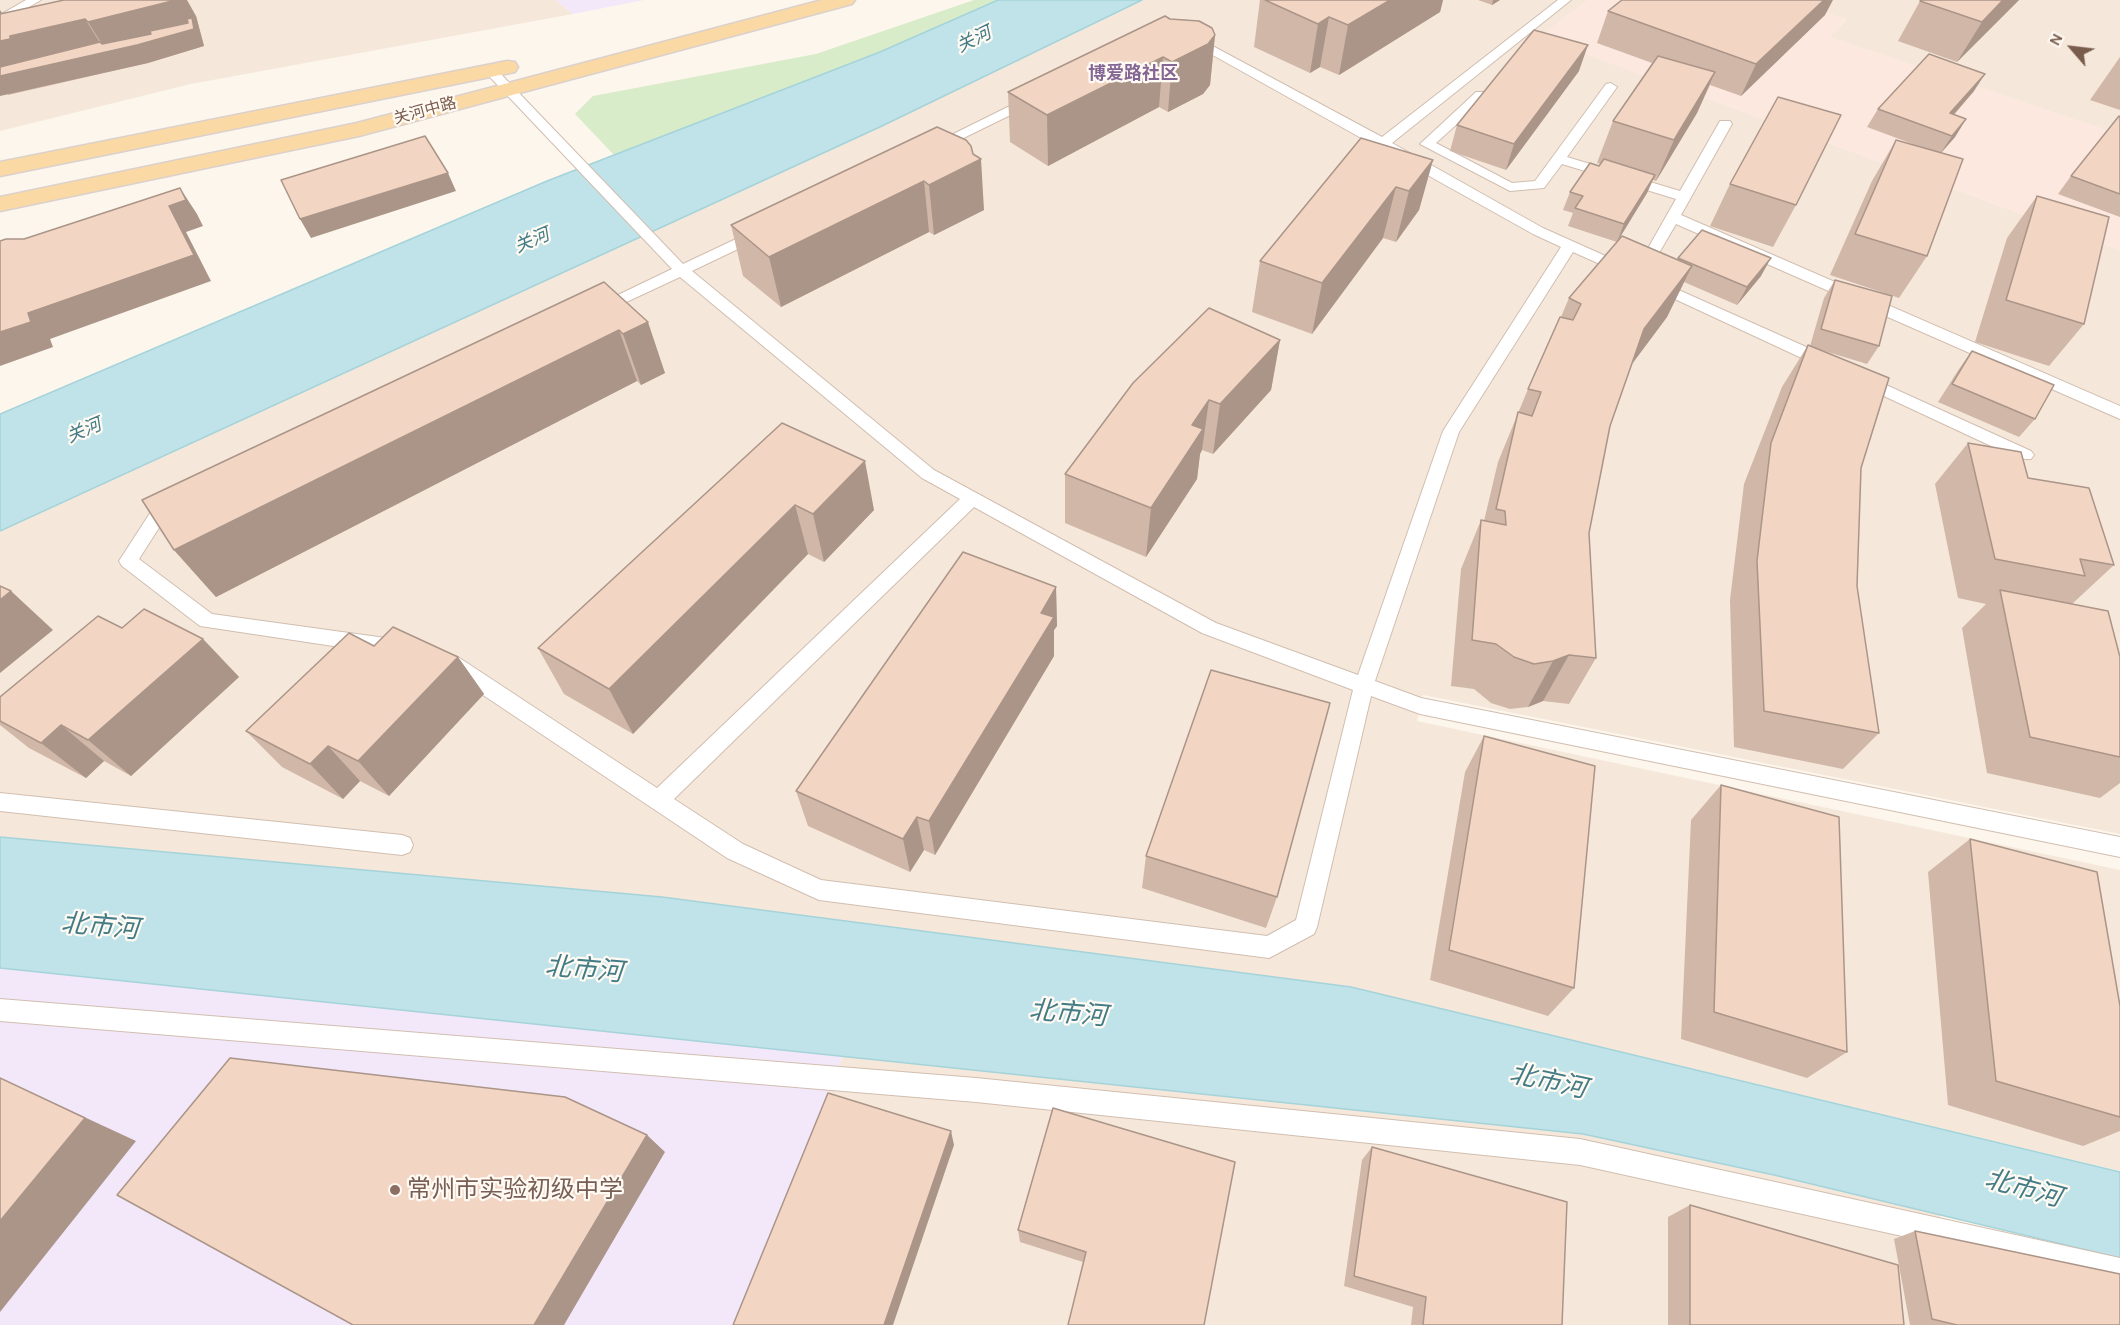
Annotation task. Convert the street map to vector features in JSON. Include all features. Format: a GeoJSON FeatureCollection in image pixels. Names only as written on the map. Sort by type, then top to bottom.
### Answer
{"type":"FeatureCollection","features":[{"type":"Feature","properties":{"kind":"main road"},"geometry":{"type":"LineString","coordinates":[[688,20],[768,0]]}},
{"type":"Feature","properties":{"kind":"main road","name":"关河中路"},"geometry":{"type":"LineString","coordinates":[[0,204],[359,129],[845,0]]}},
{"type":"Feature","properties":{"kind":"main road","name":"关河中路"},"geometry":{"type":"LineString","coordinates":[[0,169],[491,71],[529,61]]}},
{"type":"Feature","properties":{"kind":"lane"},"geometry":{"type":"LineString","coordinates":[[0,20],[35,0]]}},
{"type":"Feature","properties":{"kind":"lane"},"geometry":{"type":"LineString","coordinates":[[1383,143],[1565,0]]}},
{"type":"Feature","properties":{"kind":"lane"},"geometry":{"type":"LineString","coordinates":[[1173,30],[1383,143],[1538,231],[2025,455]]}},
{"type":"Feature","properties":{"kind":"lane"},"geometry":{"type":"LineString","coordinates":[[491,71],[682,271],[928,474],[1209,628],[1420,706],[2120,847]]}},
{"type":"Feature","properties":{"kind":"lane"},"geometry":{"type":"LineString","coordinates":[[1481,95],[1427,144],[1510,187],[1539,185],[1611,87]]}},
{"type":"Feature","properties":{"kind":"lane"},"geometry":{"type":"LineString","coordinates":[[917,156],[1045,93]]}},
{"type":"Feature","properties":{"kind":"lane"},"geometry":{"type":"LineString","coordinates":[[1654,250],[1725,124]]}},
{"type":"Feature","properties":{"kind":"lane"},"geometry":{"type":"LineString","coordinates":[[1560,159],[1684,197]]}},
{"type":"Feature","properties":{"kind":"lane"},"geometry":{"type":"LineString","coordinates":[[1672,217],[2120,413]]}},
{"type":"Feature","properties":{"kind":"lane"},"geometry":{"type":"LineString","coordinates":[[586,316],[767,229]]}},
{"type":"Feature","properties":{"kind":"lane"},"geometry":{"type":"LineString","coordinates":[[438,654],[735,851],[819,890],[1269,947],[1306,927],[1364,685],[1451,431],[1570,245]]}},
{"type":"Feature","properties":{"kind":"lane"},"geometry":{"type":"LineString","coordinates":[[659,800],[972,498]]}},
{"type":"Feature","properties":{"kind":"lane"},"geometry":{"type":"LineString","coordinates":[[190,500],[159,515],[128,561],[207,621],[415,651]]}},
{"type":"Feature","properties":{"kind":"lane"},"geometry":{"type":"LineString","coordinates":[[0,802],[402,845]]}},
{"type":"Feature","properties":{"kind":"lane"},"geometry":{"type":"LineString","coordinates":[[0,1010],[976,1090],[1580,1152],[2120,1271]]}},
{"type":"Feature","properties":{"kind":"shaded area"},"geometry":{"type":"Polygon","coordinates":[[[0,0],[556,0],[573,14],[191,84],[0,131],[0,0]]]}},
{"type":"Feature","properties":{"kind":"shaded area"},"geometry":{"type":"Polygon","coordinates":[[[556,0],[644,0],[573,14],[556,0]]]}},
{"type":"Feature","properties":{"kind":"shaded area"},"geometry":{"type":"Polygon","coordinates":[[[1142,0],[1588,0],[1540,37],[2120,250],[2120,834],[1423,695],[1417,721],[2120,870],[2120,1171],[1351,987],[662,897],[0,837],[0,531],[882,126],[1142,0]]]}},
{"type":"Feature","properties":{"kind":"shaded area"},"geometry":{"type":"Polygon","coordinates":[[[1588,0],[1789,0],[1846,19],[1830,37],[2120,135],[2120,250],[1539,37],[1588,0]]]}},
{"type":"Feature","properties":{"kind":"shaded area"},"geometry":{"type":"Polygon","coordinates":[[[1789,0],[2120,0],[2120,135],[1829,37],[1846,20],[1789,0]]]}},
{"type":"Feature","properties":{"kind":"shaded area","name":"常州市实验初级中学"},"geometry":{"type":"Polygon","coordinates":[[[0,968],[843,1056],[735,1325],[0,1325],[0,968]]]}},
{"type":"Feature","properties":{"kind":"shaded area"},"geometry":{"type":"Polygon","coordinates":[[[843,1056],[1583,1134],[1774,1175],[1940,1215],[1950,1325],[735,1325],[843,1056]]]}},
{"type":"Feature","properties":{"kind":"green space"},"geometry":{"type":"Polygon","coordinates":[[[974,0],[998,0],[880,52],[614,155],[575,114],[593,96],[816,54],[974,0]]]}},
{"type":"Feature","properties":{"kind":"water","name":"关河"},"geometry":{"type":"Polygon","coordinates":[[[998,0],[1142,0],[882,126],[0,531],[0,414],[547,181],[880,52],[998,0]]]}},
{"type":"Feature","properties":{"kind":"water","name":"北市河"},"geometry":{"type":"Polygon","coordinates":[[[0,837],[662,897],[1351,987],[2120,1172],[2120,1258],[1774,1175],[1583,1134],[0,968],[0,837]]]}},
{"type":"Feature","properties":{"kind":"building"},"geometry":{"type":"Polygon","coordinates":[[[64,0],[176,0],[88,22],[85,19],[10,36],[10,39],[0,41],[0,14],[64,0]]]}},
{"type":"Feature","properties":{"kind":"building"},"geometry":{"type":"Polygon","coordinates":[[[1265,0],[1390,0],[1348,25],[1329,17],[1318,24],[1265,0]]]}},
{"type":"Feature","properties":{"kind":"building"},"geometry":{"type":"Polygon","coordinates":[[[1622,0],[1824,0],[1756,64],[1608,11],[1622,0]]]}},
{"type":"Feature","properties":{"kind":"building"},"geometry":{"type":"Polygon","coordinates":[[[1921,0],[2003,0],[1982,22],[1921,0]]]}},
{"type":"Feature","properties":{"kind":"building"},"geometry":{"type":"Polygon","coordinates":[[[1165,16],[1170,19],[1199,21],[1212,28],[1215,35],[1208,44],[1172,62],[1163,57],[1047,115],[1008,92],[1165,16]]]}},
{"type":"Feature","properties":{"kind":"building"},"geometry":{"type":"Polygon","coordinates":[[[192,18],[194,29],[137,45],[0,76],[0,67],[100,42],[102,44],[151,34],[150,31],[188,23],[187,19],[192,18]]]}},
{"type":"Feature","properties":{"kind":"building"},"geometry":{"type":"Polygon","coordinates":[[[1534,30],[1588,45],[1514,144],[1457,125],[1534,30]]]}},
{"type":"Feature","properties":{"kind":"building"},"geometry":{"type":"Polygon","coordinates":[[[1929,54],[1985,74],[1950,113],[1966,119],[1952,136],[1878,109],[1929,54]]]}},
{"type":"Feature","properties":{"kind":"building"},"geometry":{"type":"Polygon","coordinates":[[[1658,56],[1715,72],[1674,140],[1613,121],[1658,56]]]}},
{"type":"Feature","properties":{"kind":"building"},"geometry":{"type":"Polygon","coordinates":[[[1778,97],[1841,115],[1796,205],[1730,184],[1778,97]]]}},
{"type":"Feature","properties":{"kind":"building"},"geometry":{"type":"Polygon","coordinates":[[[2120,117],[2120,194],[2071,176],[2120,117]]]}},
{"type":"Feature","properties":{"kind":"building"},"geometry":{"type":"Polygon","coordinates":[[[937,127],[966,140],[973,154],[981,159],[929,185],[924,181],[769,257],[731,225],[937,127]]]}},
{"type":"Feature","properties":{"kind":"building"},"geometry":{"type":"Polygon","coordinates":[[[425,136],[448,173],[300,219],[281,180],[425,136]]]}},
{"type":"Feature","properties":{"kind":"building"},"geometry":{"type":"Polygon","coordinates":[[[1361,138],[1433,160],[1409,191],[1396,187],[1322,283],[1260,261],[1361,138]]]}},
{"type":"Feature","properties":{"kind":"building"},"geometry":{"type":"Polygon","coordinates":[[[1896,140],[1963,159],[1927,256],[1855,234],[1896,140]]]}},
{"type":"Feature","properties":{"kind":"building"},"geometry":{"type":"Polygon","coordinates":[[[1604,159],[1655,175],[1624,224],[1575,208],[1583,196],[1570,192],[1590,163],[1599,166],[1604,159]]]}},
{"type":"Feature","properties":{"kind":"building"},"geometry":{"type":"Polygon","coordinates":[[[180,188],[186,200],[169,206],[194,255],[28,313],[31,322],[0,332],[0,241],[24,239],[180,188]]]}},
{"type":"Feature","properties":{"kind":"building"},"geometry":{"type":"Polygon","coordinates":[[[2037,196],[2109,217],[2084,324],[2006,300],[2037,196]]]}},
{"type":"Feature","properties":{"kind":"building"},"geometry":{"type":"Polygon","coordinates":[[[1702,230],[1771,258],[1747,287],[1678,258],[1702,230]]]}},
{"type":"Feature","properties":{"kind":"building"},"geometry":{"type":"Polygon","coordinates":[[[1622,236],[1692,266],[1644,329],[1610,426],[1589,533],[1596,658],[1569,655],[1553,661],[1534,664],[1514,657],[1496,644],[1472,640],[1481,520],[1506,525],[1505,511],[1496,509],[1518,412],[1532,416],[1541,392],[1528,389],[1560,317],[1573,320],[1581,304],[1569,298],[1622,236]]]}},
{"type":"Feature","properties":{"kind":"building"},"geometry":{"type":"Polygon","coordinates":[[[1835,280],[1892,296],[1879,346],[1821,329],[1835,280]]]}},
{"type":"Feature","properties":{"kind":"building"},"geometry":{"type":"Polygon","coordinates":[[[604,282],[648,322],[623,334],[619,330],[174,550],[142,500],[604,282]]]}},
{"type":"Feature","properties":{"kind":"building"},"geometry":{"type":"Polygon","coordinates":[[[1209,308],[1280,340],[1220,404],[1209,400],[1192,425],[1203,429],[1151,508],[1065,474],[1133,383],[1209,308]]]}},
{"type":"Feature","properties":{"kind":"building"},"geometry":{"type":"Polygon","coordinates":[[[1808,345],[1889,378],[1861,468],[1857,586],[1879,733],[1764,711],[1757,561],[1771,443],[1808,345]]]}},
{"type":"Feature","properties":{"kind":"building"},"geometry":{"type":"Polygon","coordinates":[[[1972,351],[2054,385],[2035,419],[1952,384],[1972,351]]]}},
{"type":"Feature","properties":{"kind":"building"},"geometry":{"type":"Polygon","coordinates":[[[782,423],[865,461],[813,514],[795,505],[609,689],[538,648],[782,423]]]}},
{"type":"Feature","properties":{"kind":"building"},"geometry":{"type":"Polygon","coordinates":[[[1968,443],[2021,452],[2028,478],[2089,488],[2114,565],[2080,559],[2085,576],[1995,559],[1968,443]]]}},
{"type":"Feature","properties":{"kind":"building"},"geometry":{"type":"Polygon","coordinates":[[[963,552],[1056,587],[1041,613],[1054,617],[929,821],[917,817],[903,839],[796,791],[963,552]]]}},
{"type":"Feature","properties":{"kind":"building"},"geometry":{"type":"Polygon","coordinates":[[[0,586],[11,591],[0,600],[0,586]]]}},
{"type":"Feature","properties":{"kind":"building"},"geometry":{"type":"Polygon","coordinates":[[[2000,590],[2108,611],[2120,657],[2120,757],[2030,737],[2000,590]]]}},
{"type":"Feature","properties":{"kind":"building"},"geometry":{"type":"Polygon","coordinates":[[[144,609],[203,639],[88,740],[61,725],[41,743],[0,721],[0,697],[98,616],[122,628],[144,609]]]}},
{"type":"Feature","properties":{"kind":"building"},"geometry":{"type":"Polygon","coordinates":[[[393,627],[458,657],[358,761],[328,746],[310,764],[246,731],[349,633],[374,646],[393,627]]]}},
{"type":"Feature","properties":{"kind":"building"},"geometry":{"type":"Polygon","coordinates":[[[1211,670],[1330,703],[1277,897],[1146,856],[1211,670]]]}},
{"type":"Feature","properties":{"kind":"building"},"geometry":{"type":"Polygon","coordinates":[[[1484,736],[1595,766],[1574,988],[1449,950],[1484,736]]]}},
{"type":"Feature","properties":{"kind":"building"},"geometry":{"type":"Polygon","coordinates":[[[1721,785],[1839,817],[1847,1052],[1714,1012],[1721,785]]]}},
{"type":"Feature","properties":{"kind":"building"},"geometry":{"type":"Polygon","coordinates":[[[1970,839],[2097,872],[2120,1006],[2120,1117],[1996,1081],[1970,839]]]}},
{"type":"Feature","properties":{"kind":"building"},"geometry":{"type":"Polygon","coordinates":[[[230,1058],[565,1097],[647,1135],[534,1325],[353,1325],[117,1195],[230,1058]]]}},
{"type":"Feature","properties":{"kind":"building"},"geometry":{"type":"Polygon","coordinates":[[[0,1078],[85,1118],[0,1221],[0,1078]]]}},
{"type":"Feature","properties":{"kind":"building"},"geometry":{"type":"Polygon","coordinates":[[[828,1093],[951,1131],[884,1325],[733,1325],[828,1093]]]}},
{"type":"Feature","properties":{"kind":"building"},"geometry":{"type":"Polygon","coordinates":[[[1053,1108],[1235,1162],[1204,1325],[1068,1325],[1086,1252],[1018,1230],[1053,1108]]]}},
{"type":"Feature","properties":{"kind":"building"},"geometry":{"type":"Polygon","coordinates":[[[1372,1147],[1567,1202],[1562,1325],[1423,1325],[1426,1297],[1354,1276],[1372,1147]]]}},
{"type":"Feature","properties":{"kind":"building"},"geometry":{"type":"Polygon","coordinates":[[[1690,1205],[1898,1265],[1904,1325],[1690,1325],[1690,1205]]]}},
{"type":"Feature","properties":{"kind":"building"},"geometry":{"type":"Polygon","coordinates":[[[1915,1231],[2120,1274],[2120,1325],[1957,1325],[1932,1319],[1915,1231]]]}},
{"type":"Feature","properties":{"kind":"place","name":"常州市实验初级中学"},"geometry":{"type":"Point","coordinates":[395,1190]}},
{"type":"Feature","properties":{"kind":"district","name":"博爱路社区"},"geometry":{"type":"Point","coordinates":[1133,74]}}]}
